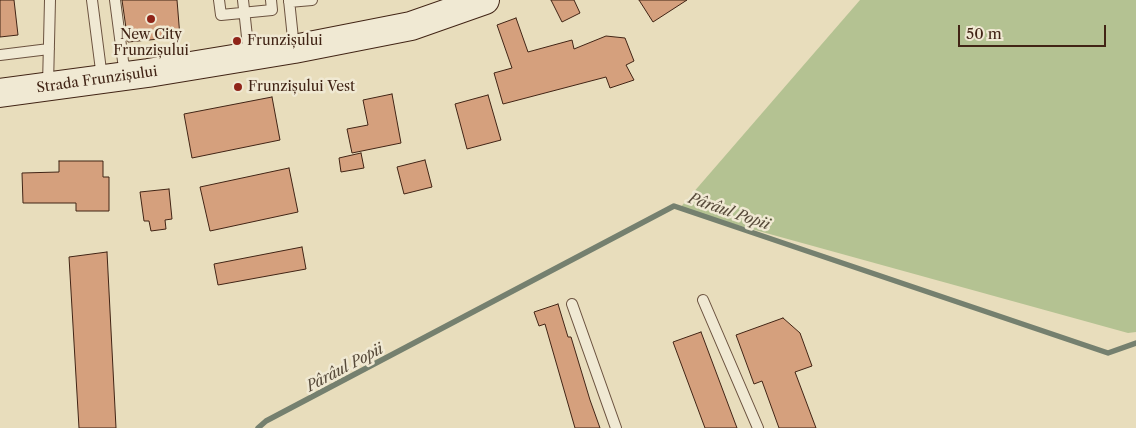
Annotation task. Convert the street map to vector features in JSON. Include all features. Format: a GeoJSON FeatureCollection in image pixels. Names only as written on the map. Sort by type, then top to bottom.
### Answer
{"type":"FeatureCollection","features":[{"type":"Feature","properties":{"kind":"main road","name":"Strada Frunzișului"},"geometry":{"type":"LineString","coordinates":[[0,93],[115,78],[294,49],[411,26],[485,0]]}},
{"type":"Feature","properties":{"kind":"lane"},"geometry":{"type":"LineString","coordinates":[[48,86],[50,0]]}},
{"type":"Feature","properties":{"kind":"lane"},"geometry":{"type":"LineString","coordinates":[[92,0],[115,78]]}},
{"type":"Feature","properties":{"kind":"lane"},"geometry":{"type":"LineString","coordinates":[[115,78],[123,61],[116,0]]}},
{"type":"Feature","properties":{"kind":"lane"},"geometry":{"type":"LineString","coordinates":[[219,0],[221,15],[272,10],[271,0]]}},
{"type":"Feature","properties":{"kind":"lane"},"geometry":{"type":"LineString","coordinates":[[244,0],[250,56]]}},
{"type":"Feature","properties":{"kind":"lane"},"geometry":{"type":"LineString","coordinates":[[294,49],[289,1],[312,0]]}},
{"type":"Feature","properties":{"kind":"lane"},"geometry":{"type":"LineString","coordinates":[[0,55],[49,49]]}},
{"type":"Feature","properties":{"kind":"lane"},"geometry":{"type":"LineString","coordinates":[[703,300],[758,428]]}},
{"type":"Feature","properties":{"kind":"lane"},"geometry":{"type":"LineString","coordinates":[[572,304],[616,428]]}},
{"type":"Feature","properties":{"kind":"green space"},"geometry":{"type":"Polygon","coordinates":[[[860,0],[1136,0],[1136,332],[1128,333],[679,209],[860,0]]]}},
{"type":"Feature","properties":{"kind":"building"},"geometry":{"type":"Polygon","coordinates":[[[0,0],[14,0],[18,35],[0,37],[0,0]]]}},
{"type":"Feature","properties":{"kind":"building","name":"New City Frunzișului"},"geometry":{"type":"Polygon","coordinates":[[[122,0],[177,0],[180,37],[128,42],[122,0]]]}},
{"type":"Feature","properties":{"kind":"building"},"geometry":{"type":"Polygon","coordinates":[[[551,0],[574,0],[580,13],[562,22],[551,0]]]}},
{"type":"Feature","properties":{"kind":"building"},"geometry":{"type":"Polygon","coordinates":[[[639,0],[687,0],[653,22],[639,0]]]}},
{"type":"Feature","properties":{"kind":"building"},"geometry":{"type":"Polygon","coordinates":[[[516,18],[528,52],[572,40],[574,49],[606,36],[625,38],[634,61],[626,65],[634,80],[610,88],[606,77],[503,104],[494,73],[512,68],[497,25],[516,18]]]}},
{"type":"Feature","properties":{"kind":"building"},"geometry":{"type":"Polygon","coordinates":[[[392,94],[401,143],[352,153],[347,129],[368,125],[363,100],[392,94]]]}},
{"type":"Feature","properties":{"kind":"building"},"geometry":{"type":"Polygon","coordinates":[[[488,95],[501,140],[467,149],[455,104],[488,95]]]}},
{"type":"Feature","properties":{"kind":"building"},"geometry":{"type":"Polygon","coordinates":[[[272,97],[280,140],[192,158],[184,114],[272,97]]]}},
{"type":"Feature","properties":{"kind":"building"},"geometry":{"type":"Polygon","coordinates":[[[361,153],[364,168],[341,172],[339,158],[361,153]]]}},
{"type":"Feature","properties":{"kind":"building"},"geometry":{"type":"Polygon","coordinates":[[[425,160],[432,187],[404,194],[397,167],[425,160]]]}},
{"type":"Feature","properties":{"kind":"building"},"geometry":{"type":"Polygon","coordinates":[[[59,161],[103,161],[103,177],[109,177],[109,211],[76,211],[76,203],[23,203],[22,173],[59,172],[59,161]]]}},
{"type":"Feature","properties":{"kind":"building"},"geometry":{"type":"Polygon","coordinates":[[[289,168],[298,212],[210,231],[200,187],[289,168]]]}},
{"type":"Feature","properties":{"kind":"building"},"geometry":{"type":"Polygon","coordinates":[[[169,189],[172,219],[165,220],[166,229],[151,231],[149,221],[144,221],[140,192],[169,189]]]}},
{"type":"Feature","properties":{"kind":"building"},"geometry":{"type":"Polygon","coordinates":[[[302,247],[306,269],[218,285],[214,264],[302,247]]]}},
{"type":"Feature","properties":{"kind":"building"},"geometry":{"type":"Polygon","coordinates":[[[107,252],[116,428],[79,428],[69,257],[107,252]]]}},
{"type":"Feature","properties":{"kind":"building"},"geometry":{"type":"Polygon","coordinates":[[[558,304],[568,337],[571,337],[600,428],[575,428],[545,324],[539,326],[534,312],[558,304]]]}},
{"type":"Feature","properties":{"kind":"building"},"geometry":{"type":"Polygon","coordinates":[[[783,318],[800,333],[812,366],[795,372],[816,428],[779,428],[762,381],[754,384],[736,335],[783,318]]]}},
{"type":"Feature","properties":{"kind":"building"},"geometry":{"type":"Polygon","coordinates":[[[701,332],[737,428],[705,428],[673,342],[701,332]]]}},
{"type":"Feature","properties":{"kind":"waterway","name":"Pârâul Popii"},"geometry":{"type":"LineString","coordinates":[[258,428],[266,421],[674,206],[1108,353],[1136,343]]}},
{"type":"Feature","properties":{"kind":"place","name":"New City Frunzișului"},"geometry":{"type":"Point","coordinates":[151,19]}},
{"type":"Feature","properties":{"kind":"place","name":"Frunzișului"},"geometry":{"type":"Point","coordinates":[237,41]}},
{"type":"Feature","properties":{"kind":"place","name":"Frunzișului Vest"},"geometry":{"type":"Point","coordinates":[238,87]}}]}
